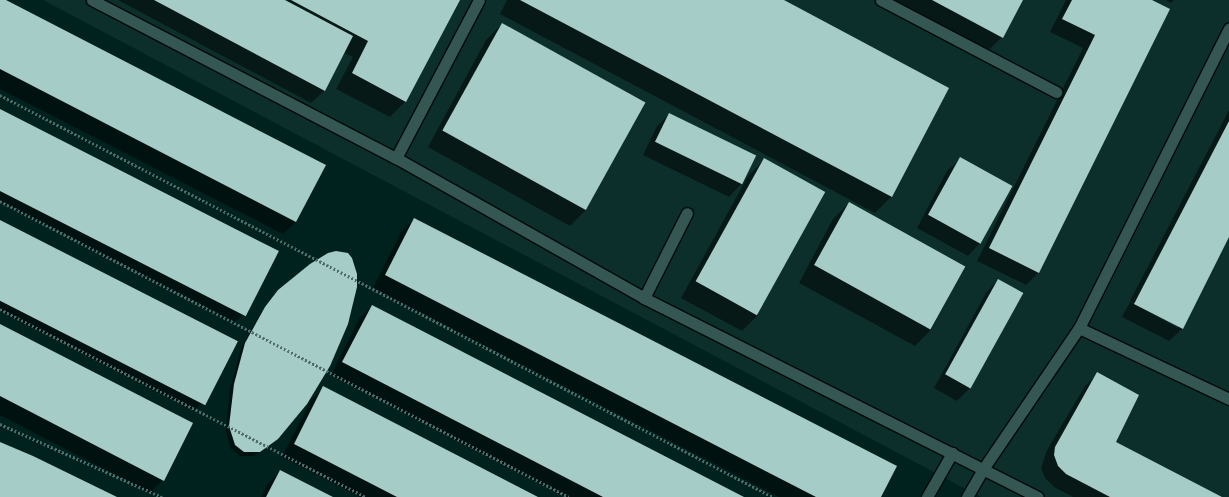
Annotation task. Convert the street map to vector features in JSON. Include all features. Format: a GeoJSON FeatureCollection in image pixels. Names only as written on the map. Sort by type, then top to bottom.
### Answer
{"type":"FeatureCollection","features":[{"type":"Feature","properties":{"kind":"street"},"geometry":{"type":"LineString","coordinates":[[92,0],[396,158],[644,298],[1038,497]]}},
{"type":"Feature","properties":{"kind":"street"},"geometry":{"type":"LineString","coordinates":[[396,158],[479,0]]}},
{"type":"Feature","properties":{"kind":"street"},"geometry":{"type":"LineString","coordinates":[[881,0],[1056,92]]}},
{"type":"Feature","properties":{"kind":"street"},"geometry":{"type":"LineString","coordinates":[[968,497],[983,469],[1079,328],[1229,29]]}},
{"type":"Feature","properties":{"kind":"street"},"geometry":{"type":"LineString","coordinates":[[644,298],[687,213]]}},
{"type":"Feature","properties":{"kind":"street"},"geometry":{"type":"LineString","coordinates":[[1079,328],[1229,399]]}},
{"type":"Feature","properties":{"kind":"street"},"geometry":{"type":"LineString","coordinates":[[927,497],[952,453]]}},
{"type":"Feature","properties":{"kind":"path"},"geometry":{"type":"LineString","coordinates":[[0,95],[773,497]]}},
{"type":"Feature","properties":{"kind":"path"},"geometry":{"type":"LineString","coordinates":[[0,201],[569,497]]}},
{"type":"Feature","properties":{"kind":"path"},"geometry":{"type":"LineString","coordinates":[[0,309],[366,497]]}},
{"type":"Feature","properties":{"kind":"path"},"geometry":{"type":"LineString","coordinates":[[0,424],[162,497]]}},
{"type":"Feature","properties":{"kind":"shaded area"},"geometry":{"type":"Polygon","coordinates":[[[43,0],[1229,0],[1229,497],[981,497],[43,0]]]}},
{"type":"Feature","properties":{"kind":"building"},"geometry":{"type":"Polygon","coordinates":[[[0,0],[6,0],[326,165],[296,222],[0,69],[0,0]]]}},
{"type":"Feature","properties":{"kind":"building"},"geometry":{"type":"Polygon","coordinates":[[[154,0],[285,0],[353,36],[325,91],[154,0]]]}},
{"type":"Feature","properties":{"kind":"building"},"geometry":{"type":"Polygon","coordinates":[[[291,0],[460,0],[406,102],[352,73],[368,41],[291,0]]]}},
{"type":"Feature","properties":{"kind":"building"},"geometry":{"type":"Polygon","coordinates":[[[520,0],[784,0],[949,88],[892,197],[520,0]]]}},
{"type":"Feature","properties":{"kind":"building"},"geometry":{"type":"Polygon","coordinates":[[[932,0],[1023,0],[1003,38],[932,0]]]}},
{"type":"Feature","properties":{"kind":"building"},"geometry":{"type":"Polygon","coordinates":[[[1072,0],[1152,0],[1170,9],[1039,273],[989,248],[1095,35],[1062,19],[1072,0]]]}},
{"type":"Feature","properties":{"kind":"building"},"geometry":{"type":"Polygon","coordinates":[[[502,23],[645,103],[586,210],[442,131],[502,23]]]}},
{"type":"Feature","properties":{"kind":"building"},"geometry":{"type":"Polygon","coordinates":[[[0,109],[279,251],[246,316],[0,191],[0,109]]]}},
{"type":"Feature","properties":{"kind":"building"},"geometry":{"type":"Polygon","coordinates":[[[669,113],[756,156],[742,184],[655,142],[669,113]]]}},
{"type":"Feature","properties":{"kind":"building"},"geometry":{"type":"Polygon","coordinates":[[[1229,121],[1229,237],[1183,329],[1134,304],[1229,121]]]}},
{"type":"Feature","properties":{"kind":"building"},"geometry":{"type":"Polygon","coordinates":[[[960,157],[1012,186],[980,244],[928,215],[960,157]]]}},
{"type":"Feature","properties":{"kind":"building"},"geometry":{"type":"Polygon","coordinates":[[[764,158],[825,192],[757,315],[696,281],[764,158]]]}},
{"type":"Feature","properties":{"kind":"building"},"geometry":{"type":"Polygon","coordinates":[[[849,202],[965,266],[930,329],[814,265],[849,202]]]}},
{"type":"Feature","properties":{"kind":"building"},"geometry":{"type":"Polygon","coordinates":[[[414,218],[897,466],[881,497],[816,497],[385,275],[414,218]]]}},
{"type":"Feature","properties":{"kind":"building"},"geometry":{"type":"Polygon","coordinates":[[[0,220],[238,341],[205,405],[0,301],[0,220]]]}},
{"type":"Feature","properties":{"kind":"building"},"geometry":{"type":"Polygon","coordinates":[[[336,251],[348,253],[352,258],[357,274],[357,287],[348,324],[330,366],[307,404],[278,439],[260,452],[244,452],[235,445],[229,426],[234,384],[245,343],[265,307],[278,290],[310,264],[328,253],[336,251]]]}},
{"type":"Feature","properties":{"kind":"building"},"geometry":{"type":"Polygon","coordinates":[[[998,279],[1023,293],[971,388],[945,374],[998,279]]]}},
{"type":"Feature","properties":{"kind":"building"},"geometry":{"type":"Polygon","coordinates":[[[372,305],[744,497],[603,497],[342,362],[372,305]]]}},
{"type":"Feature","properties":{"kind":"building"},"geometry":{"type":"Polygon","coordinates":[[[0,324],[193,423],[164,481],[0,396],[0,324]]]}},
{"type":"Feature","properties":{"kind":"building"},"geometry":{"type":"Polygon","coordinates":[[[1097,372],[1139,395],[1116,442],[1222,497],[1110,497],[1066,474],[1058,466],[1054,455],[1055,447],[1097,372]]]}},
{"type":"Feature","properties":{"kind":"building"},"geometry":{"type":"Polygon","coordinates":[[[323,386],[538,497],[397,497],[294,444],[323,386]]]}},
{"type":"Feature","properties":{"kind":"building"},"geometry":{"type":"Polygon","coordinates":[[[0,442],[33,456],[117,497],[0,497],[0,442]]]}},
{"type":"Feature","properties":{"kind":"building"},"geometry":{"type":"Polygon","coordinates":[[[280,470],[333,497],[266,497],[280,470]]]}}]}
